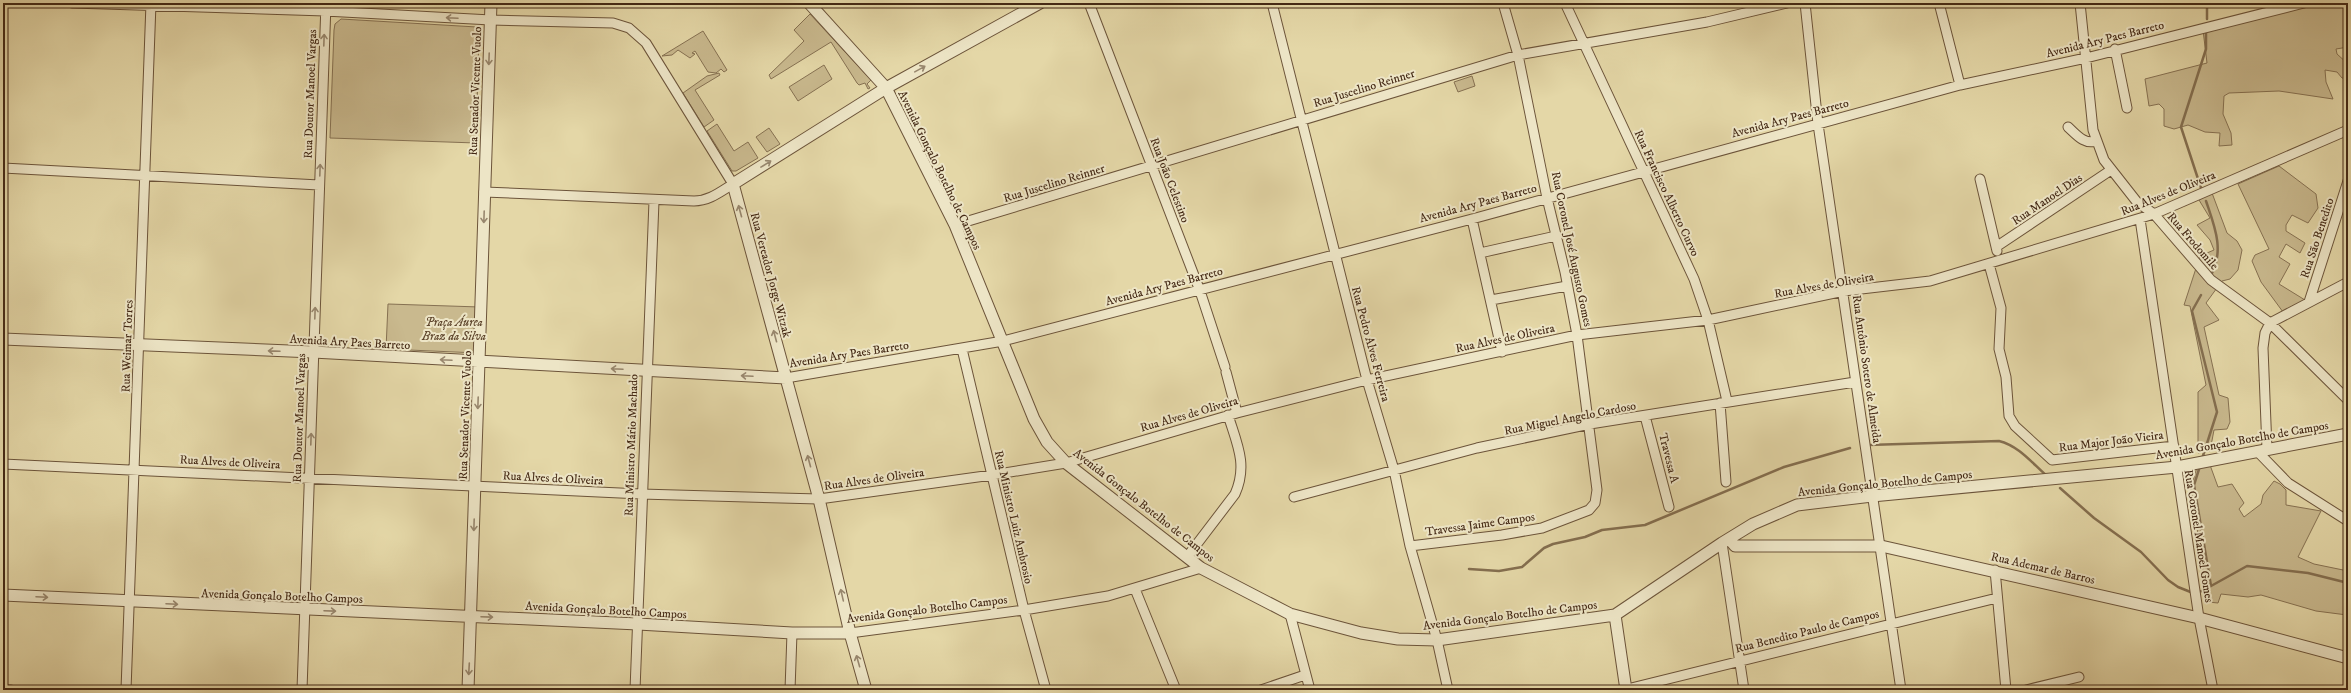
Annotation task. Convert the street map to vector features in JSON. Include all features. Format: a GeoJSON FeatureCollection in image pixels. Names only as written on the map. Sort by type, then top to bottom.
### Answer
{"type":"FeatureCollection","features":[{"type":"Feature","properties":{"kind":"street","name":"Rua Vereador Jorge Witzak"},"geometry":{"type":"LineString","coordinates":[[72,3],[326,7],[491,20],[612,23],[629,28],[646,42],[733,184],[819,499],[850,633],[866,690]]}},
{"type":"Feature","properties":{"kind":"street","name":"Rua Senador Vicente Vuolo"},"geometry":{"type":"LineString","coordinates":[[468,690],[472,616],[491,3]]}},
{"type":"Feature","properties":{"kind":"street"},"geometry":{"type":"LineString","coordinates":[[484,192],[654,201],[702,201],[733,184],[886,88],[809,3]]}},
{"type":"Feature","properties":{"kind":"street","name":"Avenida Gonçalo Botelho de Campos"},"geometry":{"type":"LineString","coordinates":[[1040,3],[886,88],[955,225],[1034,419],[1047,442],[1066,463],[1201,568],[1290,614],[1361,633],[1398,639],[1437,640],[1615,615],[1725,541],[1753,524],[1797,505],[1872,496],[2177,467],[2348,434]]}},
{"type":"Feature","properties":{"kind":"street","name":"Rua João Celestino"},"geometry":{"type":"LineString","coordinates":[[1089,3],[1200,290],[1226,369],[1242,470],[1235,494],[1187,557]]}},
{"type":"Feature","properties":{"kind":"street","name":"Rua Pedro Alves Ferreira"},"geometry":{"type":"LineString","coordinates":[[1272,3],[1300,120],[1367,380],[1394,470],[1410,546],[1437,640],[1448,690]]}},
{"type":"Feature","properties":{"kind":"street","name":"Rua Coronel José Augusto Gomes"},"geometry":{"type":"LineString","coordinates":[[1503,3],[1518,55],[1547,198],[1568,286],[1577,334],[1590,424],[1597,490],[1595,503]]}},
{"type":"Feature","properties":{"kind":"street","name":"Rua Francisco Alberto Curvo"},"geometry":{"type":"LineString","coordinates":[[1565,3],[1583,45],[1644,170],[1694,279],[1708,320],[1724,402],[1726,482]]}},
{"type":"Feature","properties":{"kind":"street","name":"Rua Juscelino Reinner"},"geometry":{"type":"LineString","coordinates":[[955,225],[1518,55],[1583,45],[1707,22],[1787,3]]}},
{"type":"Feature","properties":{"kind":"street","name":"Rua Antônio Sotero de Almeida"},"geometry":{"type":"LineString","coordinates":[[1805,3],[1818,124],[1844,291],[1855,382],[1881,546],[1890,623],[1901,690]]}},
{"type":"Feature","properties":{"kind":"street"},"geometry":{"type":"LineString","coordinates":[[1939,3],[1960,85]]}},
{"type":"Feature","properties":{"kind":"street"},"geometry":{"type":"LineString","coordinates":[[2080,3],[2086,58]]}},
{"type":"Feature","properties":{"kind":"street","name":"Avenida Ary Paes Barreto"},"geometry":{"type":"LineString","coordinates":[[3,339],[140,346],[313,352],[786,378],[1002,341],[1200,290],[1335,253],[1472,219],[1644,170],[1960,85],[2086,58],[2115,49],[2304,3]]}},
{"type":"Feature","properties":{"kind":"street","name":"Rua Weimar Torres"},"geometry":{"type":"LineString","coordinates":[[126,690],[140,346],[143,175],[151,5]]}},
{"type":"Feature","properties":{"kind":"street","name":"Rua Doutor Manoel Vargas"},"geometry":{"type":"LineString","coordinates":[[302,690],[326,7]]}},
{"type":"Feature","properties":{"kind":"street"},"geometry":{"type":"LineString","coordinates":[[2115,49],[2127,108]]}},
{"type":"Feature","properties":{"kind":"street","name":"Rua Frodomile"},"geometry":{"type":"LineString","coordinates":[[2086,58],[2096,141],[2104,160],[2111,170],[2137,202],[2154,214],[2211,280],[2270,323],[2348,400]]}},
{"type":"Feature","properties":{"kind":"street"},"geometry":{"type":"LineString","coordinates":[[2068,127],[2084,141],[2091,143],[2096,141]]}},
{"type":"Feature","properties":{"kind":"street","name":"Rua Alves de Oliveira"},"geometry":{"type":"LineString","coordinates":[[3,464],[642,494],[819,499],[992,475],[1066,463],[1233,414],[1367,380],[1502,352],[1577,334],[1708,320],[1844,291],[1930,281],[2154,214],[2348,130]]}},
{"type":"Feature","properties":{"kind":"street"},"geometry":{"type":"LineString","coordinates":[[3,168],[319,185]]}},
{"type":"Feature","properties":{"kind":"street","name":"Rua Manoel Dias"},"geometry":{"type":"LineString","coordinates":[[1996,247],[2111,170]]}},
{"type":"Feature","properties":{"kind":"street"},"geometry":{"type":"LineString","coordinates":[[1980,179],[1999,260]]}},
{"type":"Feature","properties":{"kind":"street","name":"Rua São Benedito"},"geometry":{"type":"LineString","coordinates":[[2309,302],[2348,181]]}},
{"type":"Feature","properties":{"kind":"street","name":"Rua Ministro Mário Machado"},"geometry":{"type":"LineString","coordinates":[[635,690],[646,371],[654,201]]}},
{"type":"Feature","properties":{"kind":"street"},"geometry":{"type":"LineString","coordinates":[[1472,219],[1502,352]]}},
{"type":"Feature","properties":{"kind":"street","name":"Rua Coronel Manoel Gomes"},"geometry":{"type":"LineString","coordinates":[[2140,219],[2199,618],[2213,690]]}},
{"type":"Feature","properties":{"kind":"street"},"geometry":{"type":"LineString","coordinates":[[1480,253],[1556,236]]}},
{"type":"Feature","properties":{"kind":"street","name":"Rua Major João Vieira"},"geometry":{"type":"LineString","coordinates":[[1989,264],[2001,308],[1999,349],[2006,377],[2009,416],[2015,426],[2052,460],[2174,446]]}},
{"type":"Feature","properties":{"kind":"street"},"geometry":{"type":"LineString","coordinates":[[2348,282],[2270,323],[2265,333],[2263,348],[2262,450],[2288,483],[2348,521]]}},
{"type":"Feature","properties":{"kind":"street"},"geometry":{"type":"LineString","coordinates":[[1491,300],[1568,286]]}},
{"type":"Feature","properties":{"kind":"street","name":"Rua Ministro Luiz Ambrosio"},"geometry":{"type":"LineString","coordinates":[[962,349],[1024,610],[1046,690]]}},
{"type":"Feature","properties":{"kind":"street","name":"Rua Miguel Angelo Cardoso"},"geometry":{"type":"LineString","coordinates":[[1294,497],[1476,448],[1590,424],[1855,382]]}},
{"type":"Feature","properties":{"kind":"street","name":"Travessa A"},"geometry":{"type":"LineString","coordinates":[[1646,416],[1669,507]]}},
{"type":"Feature","properties":{"kind":"street","name":"Travessa Jaime Campos"},"geometry":{"type":"LineString","coordinates":[[1410,546],[1502,535],[1542,528],[1589,510],[1595,503]]}},
{"type":"Feature","properties":{"kind":"street"},"geometry":{"type":"LineString","coordinates":[[1725,541],[1744,690]]}},
{"type":"Feature","properties":{"kind":"street","name":"Rua Ademar de Barros"},"geometry":{"type":"LineString","coordinates":[[1725,541],[1735,546],[1881,546],[1995,570],[2199,618],[2348,658]]}},
{"type":"Feature","properties":{"kind":"street","name":"Avenida Gonçalo Botelho Campos"},"geometry":{"type":"LineString","coordinates":[[3,595],[306,610],[472,616],[792,633],[850,633],[1024,610],[1108,596],[1201,568]]}},
{"type":"Feature","properties":{"kind":"street"},"geometry":{"type":"LineString","coordinates":[[1995,570],[2006,690]]}},
{"type":"Feature","properties":{"kind":"street"},"geometry":{"type":"LineString","coordinates":[[1135,589],[1176,690]]}},
{"type":"Feature","properties":{"kind":"street","name":"Rua Benedito Paulo de Campos"},"geometry":{"type":"LineString","coordinates":[[1625,690],[1740,660],[1997,598]]}},
{"type":"Feature","properties":{"kind":"street"},"geometry":{"type":"LineString","coordinates":[[1290,614],[1305,676],[1310,690]]}},
{"type":"Feature","properties":{"kind":"street"},"geometry":{"type":"LineString","coordinates":[[1615,615],[1625,690]]}},
{"type":"Feature","properties":{"kind":"street"},"geometry":{"type":"LineString","coordinates":[[790,690],[792,633]]}},
{"type":"Feature","properties":{"kind":"street"},"geometry":{"type":"LineString","coordinates":[[1261,690],[1305,676]]}},
{"type":"Feature","properties":{"kind":"street"},"geometry":{"type":"LineString","coordinates":[[2026,690],[2079,677]]}},
{"type":"Feature","properties":{"kind":"street"},"geometry":{"type":"LineString","coordinates":[[3,690],[11,690]]}},
{"type":"Feature","properties":{"kind":"green space"},"geometry":{"type":"Polygon","coordinates":[[[2315,3],[2348,3],[2348,47],[2336,49],[2337,54],[2348,64],[2348,79],[2342,78],[2337,72],[2325,70],[2326,82],[2333,99],[2279,91],[2229,93],[2224,96],[2223,114],[2231,133],[2232,145],[2219,146],[2220,133],[2205,132],[2188,125],[2174,129],[2164,126],[2164,109],[2159,104],[2149,106],[2145,79],[2207,63],[2203,30],[2315,3]]]}},
{"type":"Feature","properties":{"kind":"green space"},"geometry":{"type":"Polygon","coordinates":[[[810,14],[871,80],[867,84],[870,88],[868,89],[865,83],[859,85],[857,83],[831,42],[771,79],[769,75],[804,41],[794,30],[810,14]]]}},
{"type":"Feature","properties":{"kind":"green space"},"geometry":{"type":"Polygon","coordinates":[[[341,19],[477,27],[479,35],[476,143],[330,138],[334,30],[335,24],[341,19]]]}},
{"type":"Feature","properties":{"kind":"green space"},"geometry":{"type":"Polygon","coordinates":[[[703,31],[727,70],[724,72],[721,69],[716,73],[708,72],[695,51],[692,53],[695,54],[690,58],[678,50],[672,55],[662,56],[703,31]]]}},
{"type":"Feature","properties":{"kind":"green space"},"geometry":{"type":"Polygon","coordinates":[[[824,65],[832,79],[798,101],[789,87],[824,65]]]}},
{"type":"Feature","properties":{"kind":"green space"},"geometry":{"type":"Polygon","coordinates":[[[719,73],[720,75],[695,90],[714,120],[704,127],[683,93],[707,76],[719,73]]]}},
{"type":"Feature","properties":{"kind":"green space"},"geometry":{"type":"Polygon","coordinates":[[[1472,76],[1475,86],[1458,92],[1454,82],[1472,76]]]}},
{"type":"Feature","properties":{"kind":"green space"},"geometry":{"type":"Polygon","coordinates":[[[717,124],[734,151],[748,142],[758,158],[736,171],[732,171],[707,131],[717,124]]]}},
{"type":"Feature","properties":{"kind":"green space"},"geometry":{"type":"Polygon","coordinates":[[[769,128],[780,144],[767,152],[756,137],[769,128]]]}},
{"type":"Feature","properties":{"kind":"green space"},"geometry":{"type":"Polygon","coordinates":[[[2279,166],[2316,194],[2318,208],[2308,223],[2292,215],[2286,225],[2286,231],[2305,243],[2300,253],[2286,244],[2279,257],[2290,264],[2279,284],[2305,300],[2283,312],[2261,282],[2252,261],[2255,255],[2269,249],[2238,184],[2279,166]]]}},
{"type":"Feature","properties":{"kind":"green space"},"geometry":{"type":"Polygon","coordinates":[[[2212,193],[2227,233],[2237,241],[2242,250],[2238,270],[2230,279],[2222,281],[2206,303],[2219,320],[2204,327],[2219,395],[2228,398],[2230,422],[2227,429],[2214,430],[2210,451],[2198,453],[2198,392],[2206,385],[2190,306],[2184,305],[2200,256],[2214,250],[2210,240],[2197,225],[2210,218],[2199,200],[2212,193]]]}},
{"type":"Feature","properties":{"kind":"green space","name":"Praça Áurea Braz da Silva"},"geometry":{"type":"Polygon","coordinates":[[[388,304],[480,307],[478,353],[386,349],[388,304]]]}},
{"type":"Feature","properties":{"kind":"green space"},"geometry":{"type":"Polygon","coordinates":[[[2210,465],[2218,487],[2232,484],[2244,503],[2239,509],[2244,517],[2261,504],[2263,495],[2274,481],[2286,490],[2286,505],[2321,511],[2298,557],[2314,564],[2348,571],[2347,615],[2316,611],[2261,595],[2248,597],[2221,594],[2218,603],[2208,602],[2191,488],[2197,467],[2210,465]]]}},
{"type":"Feature","properties":{"kind":"waterway"},"geometry":{"type":"LineString","coordinates":[[2207,3],[2207,19]]}},
{"type":"Feature","properties":{"kind":"waterway"},"geometry":{"type":"LineString","coordinates":[[2201,188],[2181,127],[2206,49],[2206,33]]}},
{"type":"Feature","properties":{"kind":"waterway"},"geometry":{"type":"LineString","coordinates":[[2206,201],[2215,228],[2218,247],[2215,266],[2211,275]]}},
{"type":"Feature","properties":{"kind":"waterway"},"geometry":{"type":"LineString","coordinates":[[2201,295],[2192,311],[2217,412],[2202,459]]}},
{"type":"Feature","properties":{"kind":"waterway"},"geometry":{"type":"LineString","coordinates":[[1868,445],[1999,441],[2006,443],[2019,451],[2047,476]]}},
{"type":"Feature","properties":{"kind":"waterway"},"geometry":{"type":"LineString","coordinates":[[1469,569],[1499,571],[1522,567],[1544,548],[1553,544],[1585,537],[1602,530],[1645,525],[1784,467],[1850,448]]}},
{"type":"Feature","properties":{"kind":"waterway"},"geometry":{"type":"LineString","coordinates":[[2200,466],[2194,485],[2211,586]]}},
{"type":"Feature","properties":{"kind":"waterway"},"geometry":{"type":"LineString","coordinates":[[2060,488],[2094,518],[2141,552],[2168,580],[2178,587],[2193,593],[2202,591],[2247,566],[2308,573],[2348,583]]}}]}
